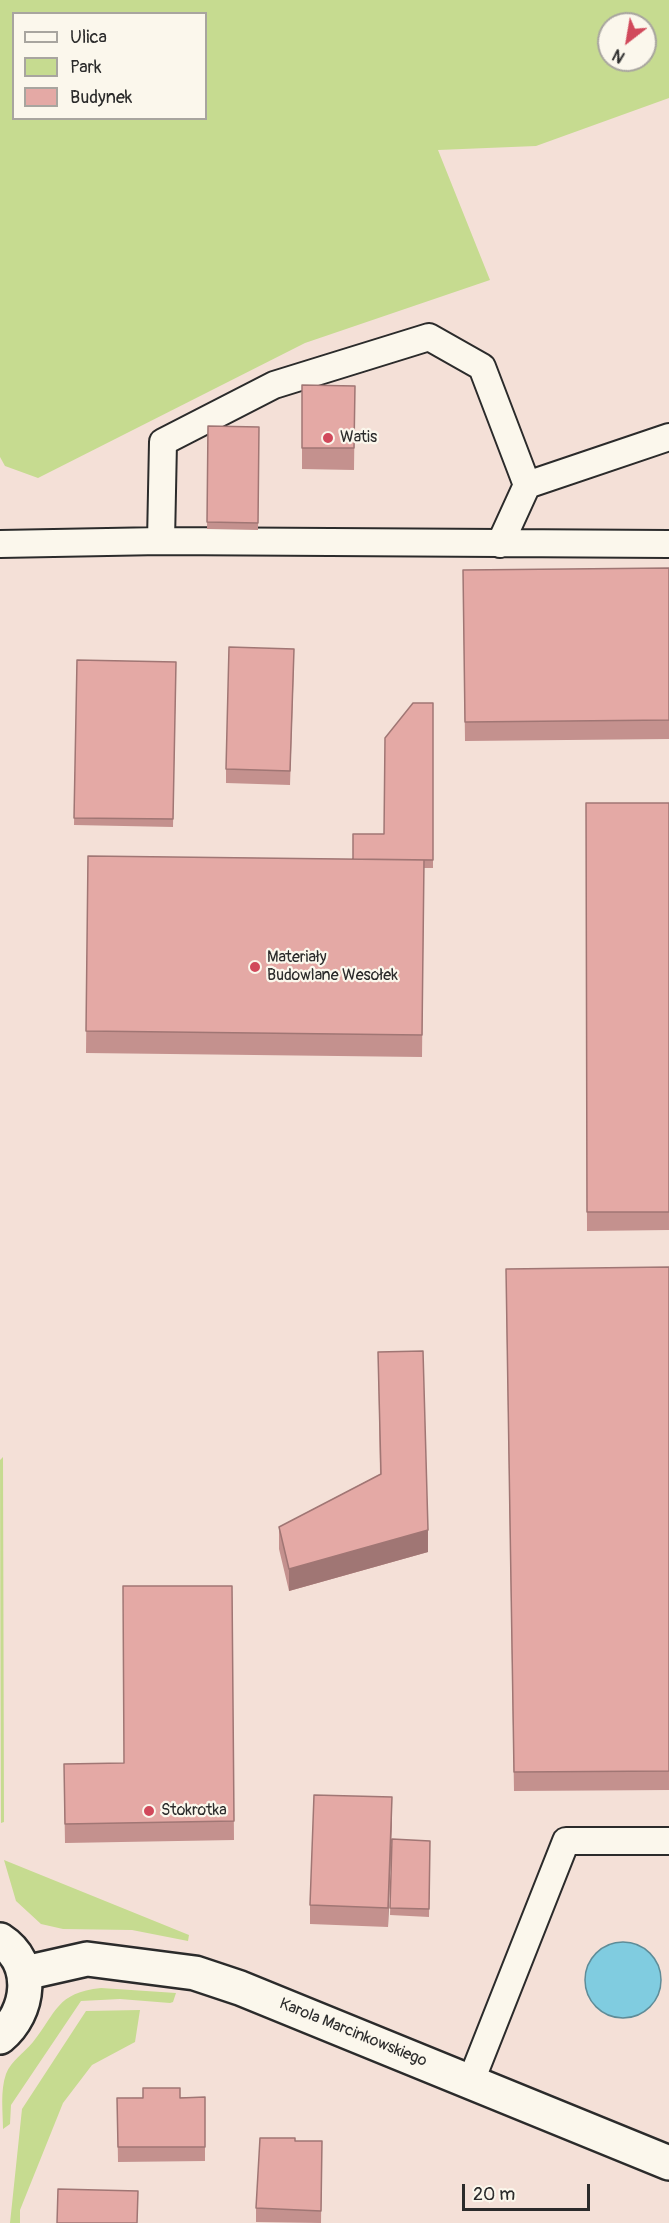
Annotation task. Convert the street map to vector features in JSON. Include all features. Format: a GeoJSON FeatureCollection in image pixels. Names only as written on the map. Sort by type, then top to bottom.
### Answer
{"type":"FeatureCollection","features":[{"type":"Feature","properties":{"kind":"street"},"geometry":{"type":"LineString","coordinates":[[0,1940],[10,1946],[25,1973],[25,2001],[14,2026],[0,2037]]}},
{"type":"Feature","properties":{"kind":"street","name":"Karola Marcinkowskiego"},"geometry":{"type":"LineString","coordinates":[[25,1973],[87,1959],[195,1973],[240,1988],[669,2163]]}},
{"type":"Feature","properties":{"kind":"lane"},"geometry":{"type":"LineString","coordinates":[[161,542],[163,442],[274,385],[429,337],[482,367],[527,485],[500,544]]}},
{"type":"Feature","properties":{"kind":"lane"},"geometry":{"type":"LineString","coordinates":[[527,485],[669,437]]}},
{"type":"Feature","properties":{"kind":"lane"},"geometry":{"type":"LineString","coordinates":[[0,544],[161,542],[669,544]]}},
{"type":"Feature","properties":{"kind":"lane"},"geometry":{"type":"LineString","coordinates":[[471,2081],[566,1841],[669,1841]]}},
{"type":"Feature","properties":{"kind":"green space"},"geometry":{"type":"Polygon","coordinates":[[[0,0],[669,0],[669,98],[536,146],[438,150],[490,280],[305,343],[38,478],[5,466],[0,457],[0,0]]]}},
{"type":"Feature","properties":{"kind":"green space"},"geometry":{"type":"Polygon","coordinates":[[[3,1457],[4,1822],[1,1823],[0,1460],[3,1457]]]}},
{"type":"Feature","properties":{"kind":"green space"},"geometry":{"type":"Polygon","coordinates":[[[4,1860],[189,1935],[188,1941],[132,1930],[63,1929],[41,1924],[16,1901],[4,1860]]]}},
{"type":"Feature","properties":{"kind":"green space"},"geometry":{"type":"Polygon","coordinates":[[[101,1988],[176,1993],[173,2002],[170,2003],[120,1999],[81,2001],[11,2105],[10,2124],[3,2129],[3,2087],[11,2065],[33,2042],[66,1999],[75,1994],[101,1988]]]}},
{"type":"Feature","properties":{"kind":"green space"},"geometry":{"type":"Polygon","coordinates":[[[140,2010],[135,2042],[92,2065],[63,2103],[20,2210],[20,2223],[10,2223],[22,2109],[86,2011],[140,2010]]]}},
{"type":"Feature","properties":{"kind":"water"},"geometry":{"type":"Polygon","coordinates":[[[623,1942],[637,1945],[650,1953],[658,1966],[661,1980],[658,1994],[650,2007],[637,2015],[623,2018],[609,2015],[596,2007],[588,1994],[585,1980],[588,1966],[596,1953],[609,1945],[623,1942]]]}},
{"type":"Feature","properties":{"kind":"building","name":"Watis"},"geometry":{"type":"Polygon","coordinates":[[[302,385],[355,386],[354,448],[302,448],[302,385]]]}},
{"type":"Feature","properties":{"kind":"building"},"geometry":{"type":"Polygon","coordinates":[[[208,426],[259,427],[258,523],[207,522],[208,426]]]}},
{"type":"Feature","properties":{"kind":"building"},"geometry":{"type":"Polygon","coordinates":[[[669,568],[669,720],[465,722],[463,570],[669,568]]]}},
{"type":"Feature","properties":{"kind":"building"},"geometry":{"type":"Polygon","coordinates":[[[229,647],[294,649],[290,771],[226,769],[229,647]]]}},
{"type":"Feature","properties":{"kind":"building"},"geometry":{"type":"Polygon","coordinates":[[[77,660],[176,662],[173,819],[74,818],[77,660]]]}},
{"type":"Feature","properties":{"kind":"building"},"geometry":{"type":"Polygon","coordinates":[[[413,703],[433,703],[433,860],[353,859],[353,834],[384,834],[385,738],[413,703]]]}},
{"type":"Feature","properties":{"kind":"building"},"geometry":{"type":"Polygon","coordinates":[[[586,803],[669,803],[669,1212],[587,1212],[586,803]]]}},
{"type":"Feature","properties":{"kind":"building","name":"Materiały Budowlane Wesołek"},"geometry":{"type":"Polygon","coordinates":[[[88,856],[424,860],[422,1035],[86,1031],[88,856]]]}},
{"type":"Feature","properties":{"kind":"building"},"geometry":{"type":"Polygon","coordinates":[[[669,1267],[669,1771],[514,1772],[506,1269],[669,1267]]]}},
{"type":"Feature","properties":{"kind":"building"},"geometry":{"type":"Polygon","coordinates":[[[423,1351],[428,1530],[289,1569],[279,1527],[381,1474],[378,1352],[423,1351]]]}},
{"type":"Feature","properties":{"kind":"building"},"geometry":{"type":"Polygon","coordinates":[[[123,1586],[232,1586],[234,1821],[65,1824],[64,1764],[124,1763],[123,1586]]]}},
{"type":"Feature","properties":{"kind":"building"},"geometry":{"type":"Polygon","coordinates":[[[314,1795],[392,1797],[388,1908],[310,1905],[314,1795]]]}},
{"type":"Feature","properties":{"kind":"building"},"geometry":{"type":"Polygon","coordinates":[[[392,1839],[430,1841],[429,1909],[390,1908],[392,1839]]]}},
{"type":"Feature","properties":{"kind":"building"},"geometry":{"type":"Polygon","coordinates":[[[143,2088],[180,2088],[180,2098],[205,2097],[205,2147],[118,2147],[117,2098],[143,2098],[143,2088]]]}},
{"type":"Feature","properties":{"kind":"building"},"geometry":{"type":"Polygon","coordinates":[[[260,2138],[322,2141],[321,2211],[256,2208],[260,2138]]]}},
{"type":"Feature","properties":{"kind":"building"},"geometry":{"type":"Polygon","coordinates":[[[58,2189],[138,2191],[137,2223],[57,2223],[58,2189]]]}},
{"type":"Feature","properties":{"kind":"place","name":"Watis"},"geometry":{"type":"Point","coordinates":[328,438]}},
{"type":"Feature","properties":{"kind":"place","name":"Materiały Budowlane Wesołek"},"geometry":{"type":"Point","coordinates":[255,967]}},
{"type":"Feature","properties":{"kind":"place","name":"Stokrotka"},"geometry":{"type":"Point","coordinates":[149,1811]}}]}
